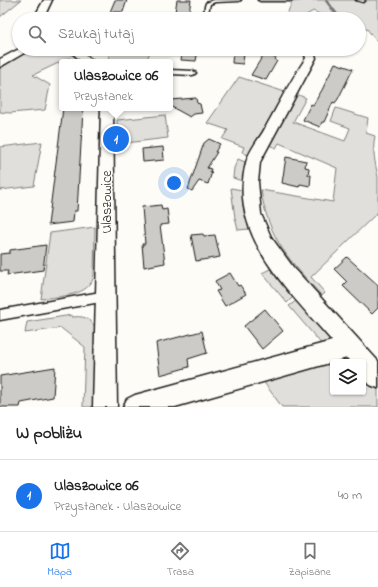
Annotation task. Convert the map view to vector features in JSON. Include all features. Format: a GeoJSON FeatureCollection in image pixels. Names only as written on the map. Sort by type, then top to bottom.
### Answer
{"type":"FeatureCollection","features":[{"type":"Feature","properties":{"kind":"street"},"geometry":{"type":"LineString","coordinates":[[42,12],[48,0]]}},
{"type":"Feature","properties":{"kind":"street"},"geometry":{"type":"LineString","coordinates":[[0,64],[14,56]]}},
{"type":"Feature","properties":{"kind":"street"},"geometry":{"type":"LineString","coordinates":[[310,56],[311,58],[253,162],[250,182],[251,203],[258,229],[274,257],[286,273],[378,377]]}},
{"type":"Feature","properties":{"kind":"street","name":"Ulaszowice"},"geometry":{"type":"LineString","coordinates":[[105,407],[107,111]]}},
{"type":"Feature","properties":{"kind":"street"},"geometry":{"type":"LineString","coordinates":[[135,407],[351,346]]}},
{"type":"Feature","properties":{"kind":"lane"},"geometry":{"type":"LineString","coordinates":[[206,12],[208,3],[239,0]]}},
{"type":"Feature","properties":{"kind":"lane"},"geometry":{"type":"LineString","coordinates":[[260,0],[290,0]]}},
{"type":"Feature","properties":{"kind":"lane"},"geometry":{"type":"LineString","coordinates":[[173,72],[193,73]]}},
{"type":"Feature","properties":{"kind":"lane"},"geometry":{"type":"LineString","coordinates":[[0,315],[106,296]]}},
{"type":"Feature","properties":{"kind":"shaded area"},"geometry":{"type":"Polygon","coordinates":[[[0,0],[21,0],[0,17],[0,0]]]}},
{"type":"Feature","properties":{"kind":"shaded area"},"geometry":{"type":"Polygon","coordinates":[[[306,0],[355,0],[364,2],[368,0],[378,0],[378,43],[366,29],[366,12],[288,12],[292,2],[306,0]]]}},
{"type":"Feature","properties":{"kind":"shaded area"},"geometry":{"type":"Polygon","coordinates":[[[19,56],[74,56],[78,59],[59,59],[59,63],[33,75],[50,85],[45,110],[10,113],[0,112],[0,69],[19,56]]]}},
{"type":"Feature","properties":{"kind":"shaded area"},"geometry":{"type":"Polygon","coordinates":[[[109,56],[148,56],[147,59],[108,59],[109,56]]]}},
{"type":"Feature","properties":{"kind":"shaded area"},"geometry":{"type":"Polygon","coordinates":[[[239,77],[285,92],[248,155],[242,152],[244,147],[222,139],[228,130],[207,123],[239,77]]]}},
{"type":"Feature","properties":{"kind":"shaded area"},"geometry":{"type":"Polygon","coordinates":[[[296,94],[306,98],[293,122],[345,141],[350,128],[331,121],[336,108],[368,118],[366,133],[375,136],[374,151],[378,177],[378,212],[311,277],[325,293],[322,296],[290,260],[275,236],[264,207],[261,190],[333,202],[337,168],[279,143],[276,148],[269,145],[296,94]]]}},
{"type":"Feature","properties":{"kind":"shaded area"},"geometry":{"type":"Polygon","coordinates":[[[165,115],[168,138],[117,144],[117,120],[165,115]]]}},
{"type":"Feature","properties":{"kind":"shaded area"},"geometry":{"type":"Polygon","coordinates":[[[42,142],[34,186],[0,190],[0,147],[42,142]]]}},
{"type":"Feature","properties":{"kind":"shaded area"},"geometry":{"type":"Polygon","coordinates":[[[238,159],[245,162],[242,181],[233,178],[234,168],[238,159]]]}},
{"type":"Feature","properties":{"kind":"shaded area"},"geometry":{"type":"Polygon","coordinates":[[[231,188],[242,190],[243,205],[249,229],[238,230],[231,188]]]}},
{"type":"Feature","properties":{"kind":"shaded area"},"geometry":{"type":"Polygon","coordinates":[[[95,227],[94,274],[92,282],[81,291],[73,294],[41,299],[50,233],[95,227]]]}},
{"type":"Feature","properties":{"kind":"shaded area"},"geometry":{"type":"Polygon","coordinates":[[[270,269],[293,297],[287,303],[262,273],[270,269]]]}},
{"type":"Feature","properties":{"kind":"shaded area"},"geometry":{"type":"Polygon","coordinates":[[[296,301],[336,343],[324,347],[289,306],[296,301]]]}},
{"type":"Feature","properties":{"kind":"shaded area"},"geometry":{"type":"Polygon","coordinates":[[[72,315],[72,317],[83,317],[88,319],[95,327],[93,407],[83,407],[85,347],[61,328],[25,333],[27,322],[72,315]]]}},
{"type":"Feature","properties":{"kind":"shaded area"},"geometry":{"type":"Polygon","coordinates":[[[345,354],[350,359],[330,359],[330,395],[366,395],[366,377],[378,390],[378,407],[282,407],[263,381],[345,354]]]}},
{"type":"Feature","properties":{"kind":"building"},"geometry":{"type":"Polygon","coordinates":[[[115,0],[127,0],[123,12],[110,12],[115,0]]]}},
{"type":"Feature","properties":{"kind":"building"},"geometry":{"type":"Polygon","coordinates":[[[177,0],[191,0],[189,12],[175,12],[177,0]]]}},
{"type":"Feature","properties":{"kind":"building"},"geometry":{"type":"Polygon","coordinates":[[[182,56],[197,56],[196,61],[181,60],[182,56]]]}},
{"type":"Feature","properties":{"kind":"building"},"geometry":{"type":"Polygon","coordinates":[[[233,56],[244,56],[243,64],[232,63],[233,56]]]}},
{"type":"Feature","properties":{"kind":"building"},"geometry":{"type":"Polygon","coordinates":[[[263,56],[276,58],[275,60],[277,61],[266,80],[251,75],[263,56]]]}},
{"type":"Feature","properties":{"kind":"building"},"geometry":{"type":"Polygon","coordinates":[[[335,63],[353,69],[338,99],[335,103],[333,102],[324,122],[322,122],[320,127],[303,120],[311,104],[313,105],[322,90],[335,63]]]}},
{"type":"Feature","properties":{"kind":"building"},"geometry":{"type":"Polygon","coordinates":[[[196,98],[197,103],[200,104],[202,113],[194,114],[190,117],[173,108],[173,100],[196,98]]]}},
{"type":"Feature","properties":{"kind":"building"},"geometry":{"type":"Polygon","coordinates":[[[63,111],[83,111],[77,211],[74,211],[73,222],[48,225],[63,111]]]}},
{"type":"Feature","properties":{"kind":"building"},"geometry":{"type":"Polygon","coordinates":[[[209,139],[220,144],[207,168],[211,169],[210,172],[212,172],[208,184],[199,181],[192,191],[188,189],[204,143],[209,139]]]}},
{"type":"Feature","properties":{"kind":"building"},"geometry":{"type":"Polygon","coordinates":[[[163,147],[164,160],[143,162],[142,149],[163,147]]]}},
{"type":"Feature","properties":{"kind":"building"},"geometry":{"type":"Polygon","coordinates":[[[286,157],[306,161],[305,167],[309,168],[308,175],[311,175],[310,186],[300,184],[299,187],[282,183],[286,157]]]}},
{"type":"Feature","properties":{"kind":"building"},"geometry":{"type":"Polygon","coordinates":[[[161,205],[162,210],[167,209],[169,224],[160,225],[165,263],[144,267],[142,244],[145,244],[142,207],[161,205]]]}},
{"type":"Feature","properties":{"kind":"building"},"geometry":{"type":"Polygon","coordinates":[[[203,234],[204,236],[215,235],[220,257],[196,261],[191,235],[203,234]]]}},
{"type":"Feature","properties":{"kind":"building"},"geometry":{"type":"Polygon","coordinates":[[[46,245],[43,270],[7,275],[8,271],[0,271],[0,254],[10,253],[10,250],[46,245]]]}},
{"type":"Feature","properties":{"kind":"building"},"geometry":{"type":"Polygon","coordinates":[[[347,257],[378,285],[378,308],[372,314],[343,286],[347,282],[334,269],[347,257]]]}},
{"type":"Feature","properties":{"kind":"building"},"geometry":{"type":"Polygon","coordinates":[[[230,273],[238,286],[240,285],[246,294],[225,306],[216,291],[220,290],[215,281],[230,273]]]}},
{"type":"Feature","properties":{"kind":"building"},"geometry":{"type":"Polygon","coordinates":[[[265,309],[283,331],[262,349],[244,326],[265,309]]]}},
{"type":"Feature","properties":{"kind":"building"},"geometry":{"type":"Polygon","coordinates":[[[202,331],[207,353],[188,359],[189,367],[160,375],[156,343],[202,331]]]}},
{"type":"Feature","properties":{"kind":"building"},"geometry":{"type":"Polygon","coordinates":[[[55,367],[53,397],[21,403],[20,407],[0,407],[0,376],[55,367]]]}},
{"type":"Feature","properties":{"kind":"waterway"},"geometry":{"type":"LineString","coordinates":[[326,0],[335,12]]}},
{"type":"Feature","properties":{"kind":"place","name":"Ulaszowice 06"},"geometry":{"type":"Point","coordinates":[116,139]}}]}
